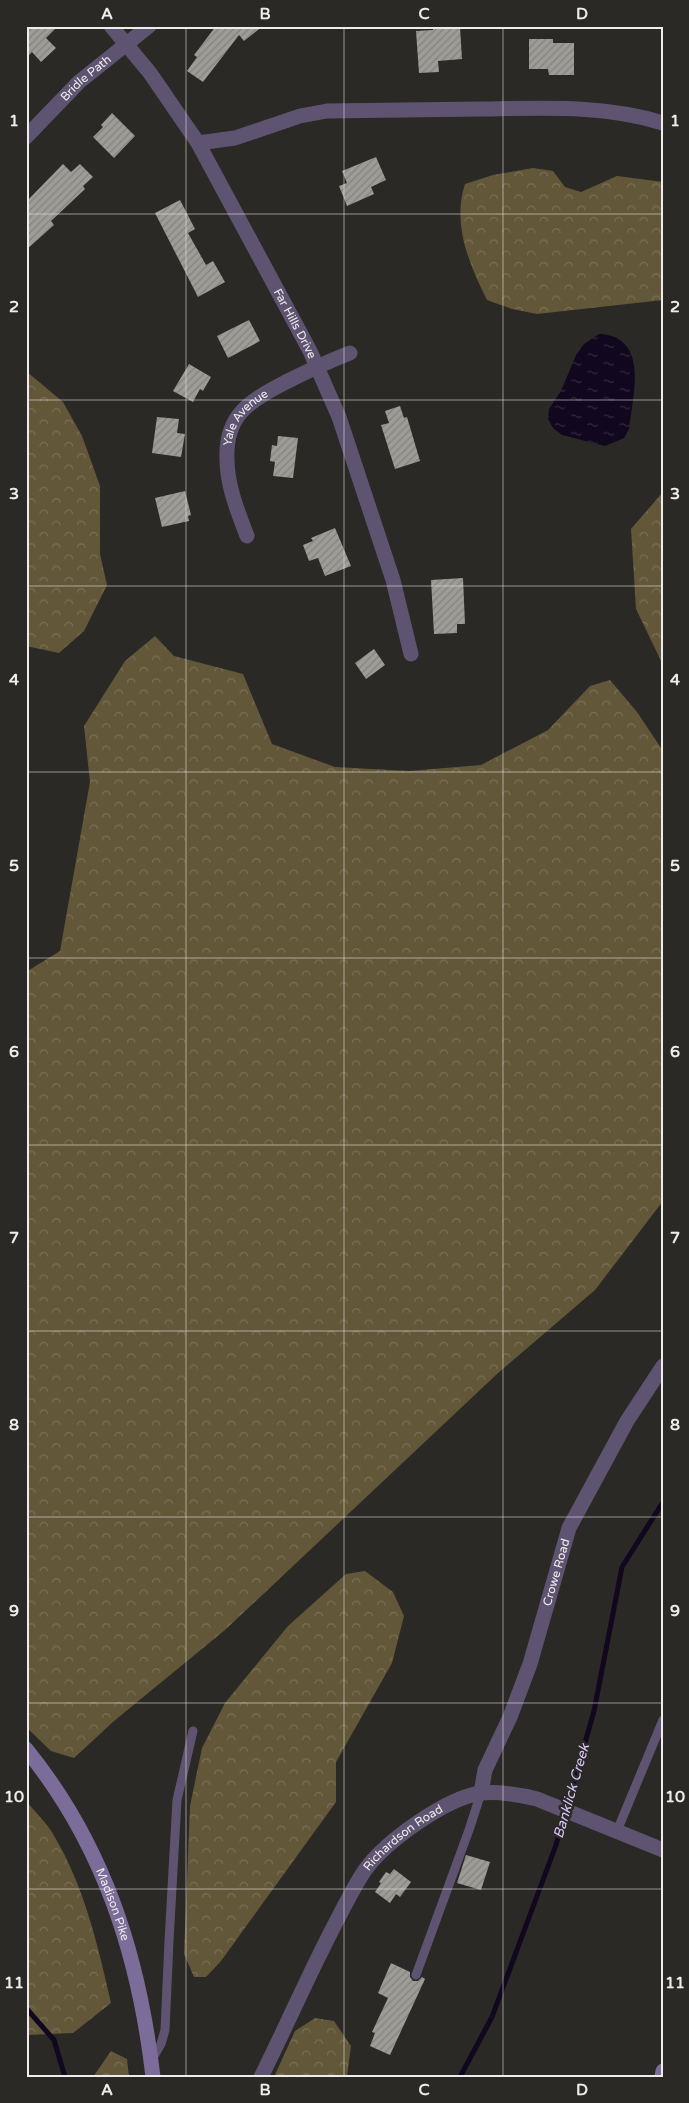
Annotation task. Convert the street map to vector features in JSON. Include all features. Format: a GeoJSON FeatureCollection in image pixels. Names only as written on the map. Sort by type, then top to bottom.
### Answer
{"type":"FeatureCollection","features":[{"type":"Feature","properties":{"kind":"street","name":"Far Hills Drive"},"geometry":{"type":"LineString","coordinates":[[111,26],[150,73],[198,143],[317,366],[339,417],[393,580],[411,654]]}},
{"type":"Feature","properties":{"kind":"street","name":"Bridle Path"},"geometry":{"type":"LineString","coordinates":[[26,136],[79,82],[150,26]]}},
{"type":"Feature","properties":{"kind":"street"},"geometry":{"type":"LineString","coordinates":[[198,143],[235,138],[300,116],[327,111],[558,107],[605,111],[648,118],[663,123]]}},
{"type":"Feature","properties":{"kind":"street","name":"Yale Avenue"},"geometry":{"type":"LineString","coordinates":[[247,536],[228,475],[227,459],[230,430],[234,421],[253,400],[317,366],[350,353]]}},
{"type":"Feature","properties":{"kind":"street","name":"Crowe Road"},"geometry":{"type":"LineString","coordinates":[[481,1793],[485,1770],[510,1716],[530,1664],[569,1528],[627,1421],[663,1366]]}},
{"type":"Feature","properties":{"kind":"street","name":"Madison Pike"},"geometry":{"type":"LineString","coordinates":[[26,1749],[68,1806],[101,1869],[113,1899],[133,1964],[153,2077]]}},
{"type":"Feature","properties":{"kind":"street","name":"Richardson Road"},"geometry":{"type":"LineString","coordinates":[[261,2077],[320,1954],[366,1868],[414,1825],[446,1805],[481,1793],[522,1795],[537,1799],[663,1850]]}},
{"type":"Feature","properties":{"kind":"street"},"geometry":{"type":"LineString","coordinates":[[662,2077],[663,2071]]}},
{"type":"Feature","properties":{"kind":"lane"},"geometry":{"type":"LineString","coordinates":[[617,1831],[663,1720]]}},
{"type":"Feature","properties":{"kind":"lane"},"geometry":{"type":"LineString","coordinates":[[151,2061],[161,2044],[165,2030],[168,1941],[177,1800],[193,1731]]}},
{"type":"Feature","properties":{"kind":"lane"},"geometry":{"type":"LineString","coordinates":[[416,1974],[481,1793]]}},
{"type":"Feature","properties":{"kind":"green space"},"geometry":{"type":"Polygon","coordinates":[[[533,168],[553,171],[565,187],[581,192],[617,176],[663,182],[663,300],[537,314],[512,309],[487,300],[474,272],[464,243],[460,214],[465,184],[493,175],[533,168]]]}},
{"type":"Feature","properties":{"kind":"green space"},"geometry":{"type":"Polygon","coordinates":[[[26,371],[63,402],[82,436],[100,486],[100,554],[107,585],[84,631],[59,653],[26,646],[26,371]]]}},
{"type":"Feature","properties":{"kind":"green space"},"geometry":{"type":"Polygon","coordinates":[[[663,492],[663,665],[636,609],[631,529],[663,492]]]}},
{"type":"Feature","properties":{"kind":"green space"},"geometry":{"type":"Polygon","coordinates":[[[155,636],[174,656],[243,674],[272,744],[335,767],[409,771],[481,765],[548,730],[590,686],[610,680],[637,712],[663,751],[663,1201],[595,1290],[497,1374],[225,1630],[114,1721],[74,1758],[51,1751],[26,1727],[26,972],[60,951],[90,782],[84,726],[125,661],[155,636]]]}},
{"type":"Feature","properties":{"kind":"green space"},"geometry":{"type":"Polygon","coordinates":[[[365,1571],[393,1592],[404,1616],[392,1663],[336,1762],[336,1802],[221,1961],[206,1977],[194,1977],[184,1954],[190,1806],[202,1748],[225,1703],[288,1626],[346,1574],[365,1571]]]}},
{"type":"Feature","properties":{"kind":"green space"},"geometry":{"type":"Polygon","coordinates":[[[26,1801],[50,1830],[64,1854],[82,1895],[111,2003],[73,2033],[28,2035],[26,2033],[26,1801]]]}},
{"type":"Feature","properties":{"kind":"green space"},"geometry":{"type":"Polygon","coordinates":[[[315,2018],[334,2021],[351,2046],[347,2077],[274,2077],[295,2031],[315,2018]]]}},
{"type":"Feature","properties":{"kind":"green space"},"geometry":{"type":"Polygon","coordinates":[[[111,2051],[127,2059],[129,2077],[93,2077],[111,2051]]]}},
{"type":"Feature","properties":{"kind":"water"},"geometry":{"type":"Polygon","coordinates":[[[599,334],[615,337],[626,345],[632,356],[635,370],[635,385],[629,429],[624,438],[605,446],[562,435],[553,428],[548,419],[549,409],[561,391],[576,355],[584,344],[599,334]]]}},
{"type":"Feature","properties":{"kind":"building"},"geometry":{"type":"Polygon","coordinates":[[[26,26],[58,26],[46,38],[56,48],[41,62],[32,52],[26,58],[26,26]]]}},
{"type":"Feature","properties":{"kind":"building"},"geometry":{"type":"Polygon","coordinates":[[[216,26],[263,26],[244,41],[239,35],[203,82],[187,71],[197,57],[194,55],[216,26]]]}},
{"type":"Feature","properties":{"kind":"building"},"geometry":{"type":"Polygon","coordinates":[[[433,26],[460,27],[462,59],[438,61],[439,72],[419,73],[416,31],[433,30],[433,26]]]}},
{"type":"Feature","properties":{"kind":"building"},"geometry":{"type":"Polygon","coordinates":[[[529,39],[553,39],[553,43],[574,43],[574,75],[549,75],[548,69],[529,69],[529,39]]]}},
{"type":"Feature","properties":{"kind":"building"},"geometry":{"type":"Polygon","coordinates":[[[112,113],[135,136],[114,158],[93,137],[103,127],[101,125],[112,113]]]}},
{"type":"Feature","properties":{"kind":"building"},"geometry":{"type":"Polygon","coordinates":[[[376,157],[386,180],[371,187],[374,194],[347,206],[339,186],[347,183],[342,171],[376,157]]]}},
{"type":"Feature","properties":{"kind":"building"},"geometry":{"type":"Polygon","coordinates":[[[63,164],[71,172],[80,164],[93,177],[83,186],[85,189],[51,221],[54,225],[26,250],[26,202],[63,164]]]}},
{"type":"Feature","properties":{"kind":"building"},"geometry":{"type":"Polygon","coordinates":[[[180,200],[195,229],[188,233],[206,265],[213,261],[225,282],[198,297],[155,213],[180,200]]]}},
{"type":"Feature","properties":{"kind":"building"},"geometry":{"type":"Polygon","coordinates":[[[249,320],[260,341],[228,358],[217,336],[249,320]]]}},
{"type":"Feature","properties":{"kind":"building"},"geometry":{"type":"Polygon","coordinates":[[[189,364],[211,377],[203,391],[200,389],[193,402],[173,391],[189,364]]]}},
{"type":"Feature","properties":{"kind":"building"},"geometry":{"type":"Polygon","coordinates":[[[400,406],[404,418],[407,417],[420,461],[395,469],[381,425],[389,423],[385,411],[400,406]]]}},
{"type":"Feature","properties":{"kind":"building"},"geometry":{"type":"Polygon","coordinates":[[[157,417],[179,419],[177,433],[185,434],[181,457],[152,453],[157,417]]]}},
{"type":"Feature","properties":{"kind":"building"},"geometry":{"type":"Polygon","coordinates":[[[278,436],[298,438],[293,478],[273,476],[275,462],[270,461],[272,445],[277,446],[278,436]]]}},
{"type":"Feature","properties":{"kind":"building"},"geometry":{"type":"Polygon","coordinates":[[[185,491],[191,515],[188,516],[189,521],[162,527],[155,498],[185,491]]]}},
{"type":"Feature","properties":{"kind":"building"},"geometry":{"type":"Polygon","coordinates":[[[335,528],[351,566],[325,576],[318,558],[309,561],[303,545],[313,541],[311,538],[335,528]]]}},
{"type":"Feature","properties":{"kind":"building"},"geometry":{"type":"Polygon","coordinates":[[[463,578],[465,624],[457,624],[457,633],[434,634],[431,580],[463,578]]]}},
{"type":"Feature","properties":{"kind":"building"},"geometry":{"type":"Polygon","coordinates":[[[374,649],[385,665],[366,679],[355,663],[374,649]]]}},
{"type":"Feature","properties":{"kind":"building"},"geometry":{"type":"Polygon","coordinates":[[[466,1855],[490,1862],[481,1890],[457,1883],[466,1855]]]}},
{"type":"Feature","properties":{"kind":"building"},"geometry":{"type":"Polygon","coordinates":[[[394,1869],[411,1882],[400,1897],[396,1894],[390,1903],[375,1892],[386,1872],[390,1874],[394,1869]]]}},
{"type":"Feature","properties":{"kind":"building"},"geometry":{"type":"Polygon","coordinates":[[[391,1963],[410,1972],[410,1977],[413,1981],[418,1981],[422,1977],[425,1979],[390,2055],[370,2046],[375,2033],[372,2032],[388,1998],[378,1993],[391,1963]]]}},
{"type":"Feature","properties":{"kind":"waterway","name":"Banklick Creek"},"geometry":{"type":"LineString","coordinates":[[460,2077],[492,2017],[556,1845],[594,1711],[622,1567],[663,1502]]}},
{"type":"Feature","properties":{"kind":"waterway"},"geometry":{"type":"LineString","coordinates":[[26,2008],[54,2040],[65,2077]]}}]}
